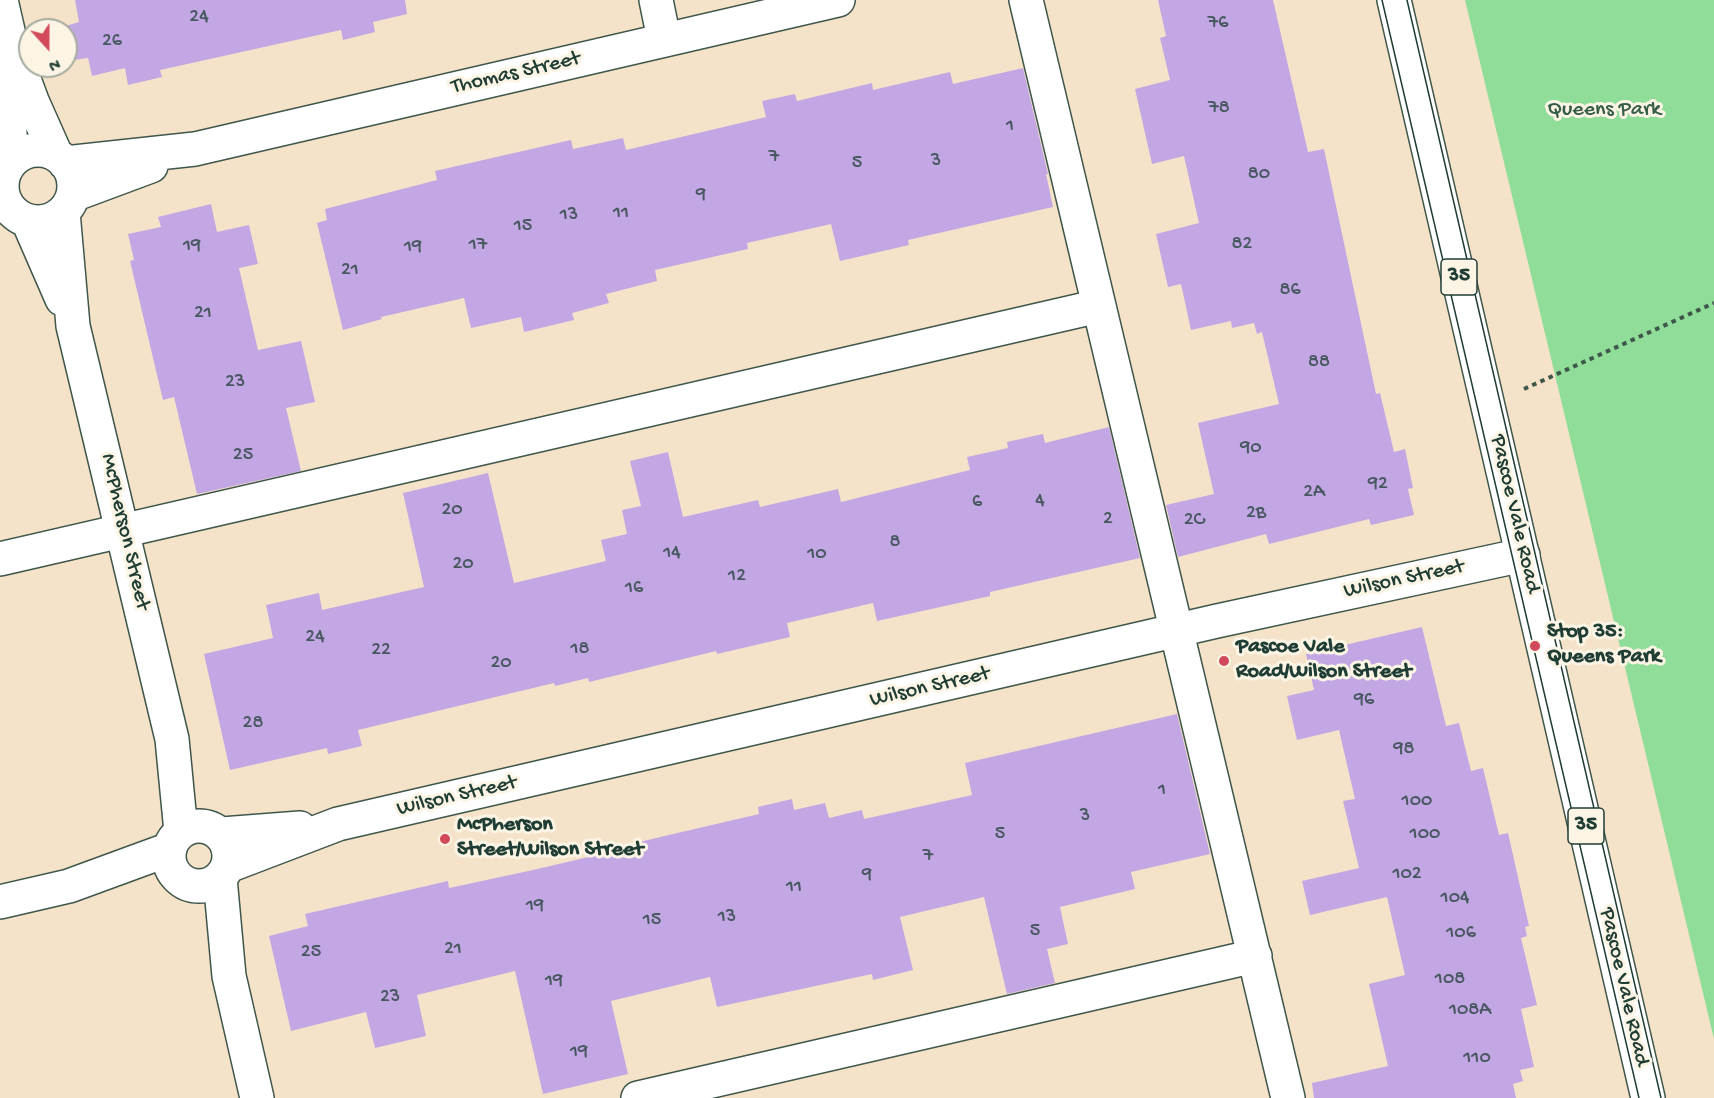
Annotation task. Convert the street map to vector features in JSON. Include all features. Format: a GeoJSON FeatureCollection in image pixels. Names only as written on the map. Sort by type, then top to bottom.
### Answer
{"type":"FeatureCollection","features":[{"type":"Feature","properties":{"kind":"street"},"geometry":{"type":"LineString","coordinates":[[1,0],[11,44],[32,101],[61,159],[72,173],[68,203],[52,219],[13,214],[3,195],[11,44]]}},
{"type":"Feature","properties":{"kind":"street"},"geometry":{"type":"LineString","coordinates":[[656,0],[664,39]]}},
{"type":"Feature","properties":{"kind":"street","name":"Thomas Street"},"geometry":{"type":"LineString","coordinates":[[61,159],[195,149],[838,0]]}},
{"type":"Feature","properties":{"kind":"street"},"geometry":{"type":"LineString","coordinates":[[1026,0],[1288,1098]]}},
{"type":"Feature","properties":{"kind":"street","name":"Pascoe Vale Road"},"geometry":{"type":"LineString","coordinates":[[1394,0],[1648,1098]]}},
{"type":"Feature","properties":{"kind":"street","name":"Thomas Street"},"geometry":{"type":"LineString","coordinates":[[68,203],[195,149]]}},
{"type":"Feature","properties":{"kind":"street"},"geometry":{"type":"LineString","coordinates":[[4,172],[26,151],[46,151],[61,159]]}},
{"type":"Feature","properties":{"kind":"street","name":"McPherson Street"},"geometry":{"type":"LineString","coordinates":[[68,203],[73,326],[124,530],[256,1098]]}},
{"type":"Feature","properties":{"kind":"street","name":"McPherson Street"},"geometry":{"type":"LineString","coordinates":[[13,214],[73,326]]}},
{"type":"Feature","properties":{"kind":"street"},"geometry":{"type":"LineString","coordinates":[[0,559],[1099,306]]}},
{"type":"Feature","properties":{"kind":"street","name":"Wilson Street"},"geometry":{"type":"LineString","coordinates":[[0,902],[1177,631],[1523,555]]}},
{"type":"Feature","properties":{"kind":"street"},"geometry":{"type":"LineString","coordinates":[[638,1098],[1255,957]]}},
{"type":"Feature","properties":{"kind":"path"},"geometry":{"type":"LineString","coordinates":[[1519,391],[1714,303]]}},
{"type":"Feature","properties":{"kind":"green space","name":"Queens Park"},"geometry":{"type":"Polygon","coordinates":[[[1465,0],[1714,0],[1714,1039],[1555,375],[1465,0]]]}},
{"type":"Feature","properties":{"kind":"building"},"geometry":{"type":"Polygon","coordinates":[[[75,0],[405,0],[407,14],[373,22],[375,32],[343,40],[341,30],[160,70],[162,77],[128,85],[125,68],[92,76],[88,58],[78,59],[79,22],[75,0]]]}},
{"type":"Feature","properties":{"kind":"building"},"geometry":{"type":"Polygon","coordinates":[[[1158,0],[1273,0],[1308,152],[1324,149],[1376,394],[1380,393],[1394,452],[1405,449],[1413,488],[1408,489],[1414,515],[1371,525],[1369,519],[1269,544],[1266,534],[1178,557],[1166,505],[1214,494],[1198,423],[1279,404],[1262,332],[1257,334],[1254,323],[1232,328],[1231,321],[1191,330],[1181,284],[1168,287],[1156,234],[1199,223],[1184,156],[1152,164],[1135,89],[1170,80],[1160,38],[1166,36],[1158,0]]]}},
{"type":"Feature","properties":{"kind":"building"},"geometry":{"type":"Polygon","coordinates":[[[1023,68],[1048,174],[1046,174],[1053,207],[908,240],[909,245],[840,261],[831,224],[747,243],[748,249],[655,270],[657,281],[606,294],[609,303],[572,313],[574,320],[524,332],[521,317],[471,328],[464,298],[381,317],[382,319],[343,330],[317,223],[327,220],[325,209],[437,180],[435,171],[571,140],[573,149],[623,138],[626,150],[766,117],[762,101],[795,94],[797,101],[872,83],[873,90],[950,72],[953,84],[1023,68]]]}},
{"type":"Feature","properties":{"kind":"building"},"geometry":{"type":"Polygon","coordinates":[[[211,204],[217,232],[249,225],[258,264],[239,268],[258,350],[301,341],[315,402],[286,408],[301,471],[197,494],[174,397],[163,400],[130,261],[134,260],[128,234],[161,227],[158,217],[211,204]]]}},
{"type":"Feature","properties":{"kind":"building"},"geometry":{"type":"Polygon","coordinates":[[[1109,427],[1140,558],[990,592],[990,596],[877,621],[873,603],[787,623],[790,637],[717,654],[716,651],[589,682],[588,678],[555,686],[554,683],[358,730],[362,746],[328,754],[327,748],[230,770],[204,654],[273,638],[266,605],[319,593],[322,610],[424,587],[403,493],[488,473],[514,583],[606,561],[601,540],[627,534],[622,510],[641,506],[630,461],[668,452],[683,517],[758,500],[760,507],[838,489],[841,502],[970,470],[967,457],[1008,448],[1007,442],[1043,434],[1045,443],[1109,427]]]}},
{"type":"Feature","properties":{"kind":"building"},"geometry":{"type":"Polygon","coordinates":[[[1422,627],[1446,726],[1459,723],[1471,771],[1483,768],[1499,835],[1508,833],[1529,926],[1525,927],[1527,936],[1521,938],[1537,1005],[1521,1009],[1534,1067],[1520,1070],[1523,1081],[1513,1084],[1516,1098],[1314,1098],[1312,1083],[1388,1066],[1369,984],[1405,975],[1387,897],[1310,915],[1302,881],[1359,868],[1343,801],[1355,799],[1339,730],[1297,740],[1287,696],[1314,690],[1306,654],[1422,627]]]}},
{"type":"Feature","properties":{"kind":"building"},"geometry":{"type":"Polygon","coordinates":[[[1177,714],[1210,854],[1131,872],[1135,889],[1060,907],[1068,944],[1047,949],[1055,983],[1007,994],[984,897],[900,917],[913,970],[873,980],[872,974],[717,1007],[710,977],[611,1001],[628,1074],[543,1094],[515,971],[417,995],[426,1036],[375,1048],[366,1012],[291,1031],[269,936],[308,926],[305,914],[448,881],[449,888],[610,852],[609,849],[759,814],[758,807],[792,799],[794,810],[825,803],[829,818],[862,810],[864,819],[972,795],[965,763],[1177,714]]]}},
{"type":"Feature","properties":{"kind":"tram line"},"geometry":{"type":"LineString","coordinates":[[1382,0],[1639,1098]]}},
{"type":"Feature","properties":{"kind":"tram line"},"geometry":{"type":"LineString","coordinates":[[1407,0],[1661,1098]]}},
{"type":"Feature","properties":{"kind":"place","name":"Stop 35: Queens Park"},"geometry":{"type":"Point","coordinates":[1535,646]}},
{"type":"Feature","properties":{"kind":"place","name":"Pascoe Vale Road/Wilson Street"},"geometry":{"type":"Point","coordinates":[1224,661]}},
{"type":"Feature","properties":{"kind":"place","name":"McPherson Street/Wilson Street"},"geometry":{"type":"Point","coordinates":[445,839]}}]}
